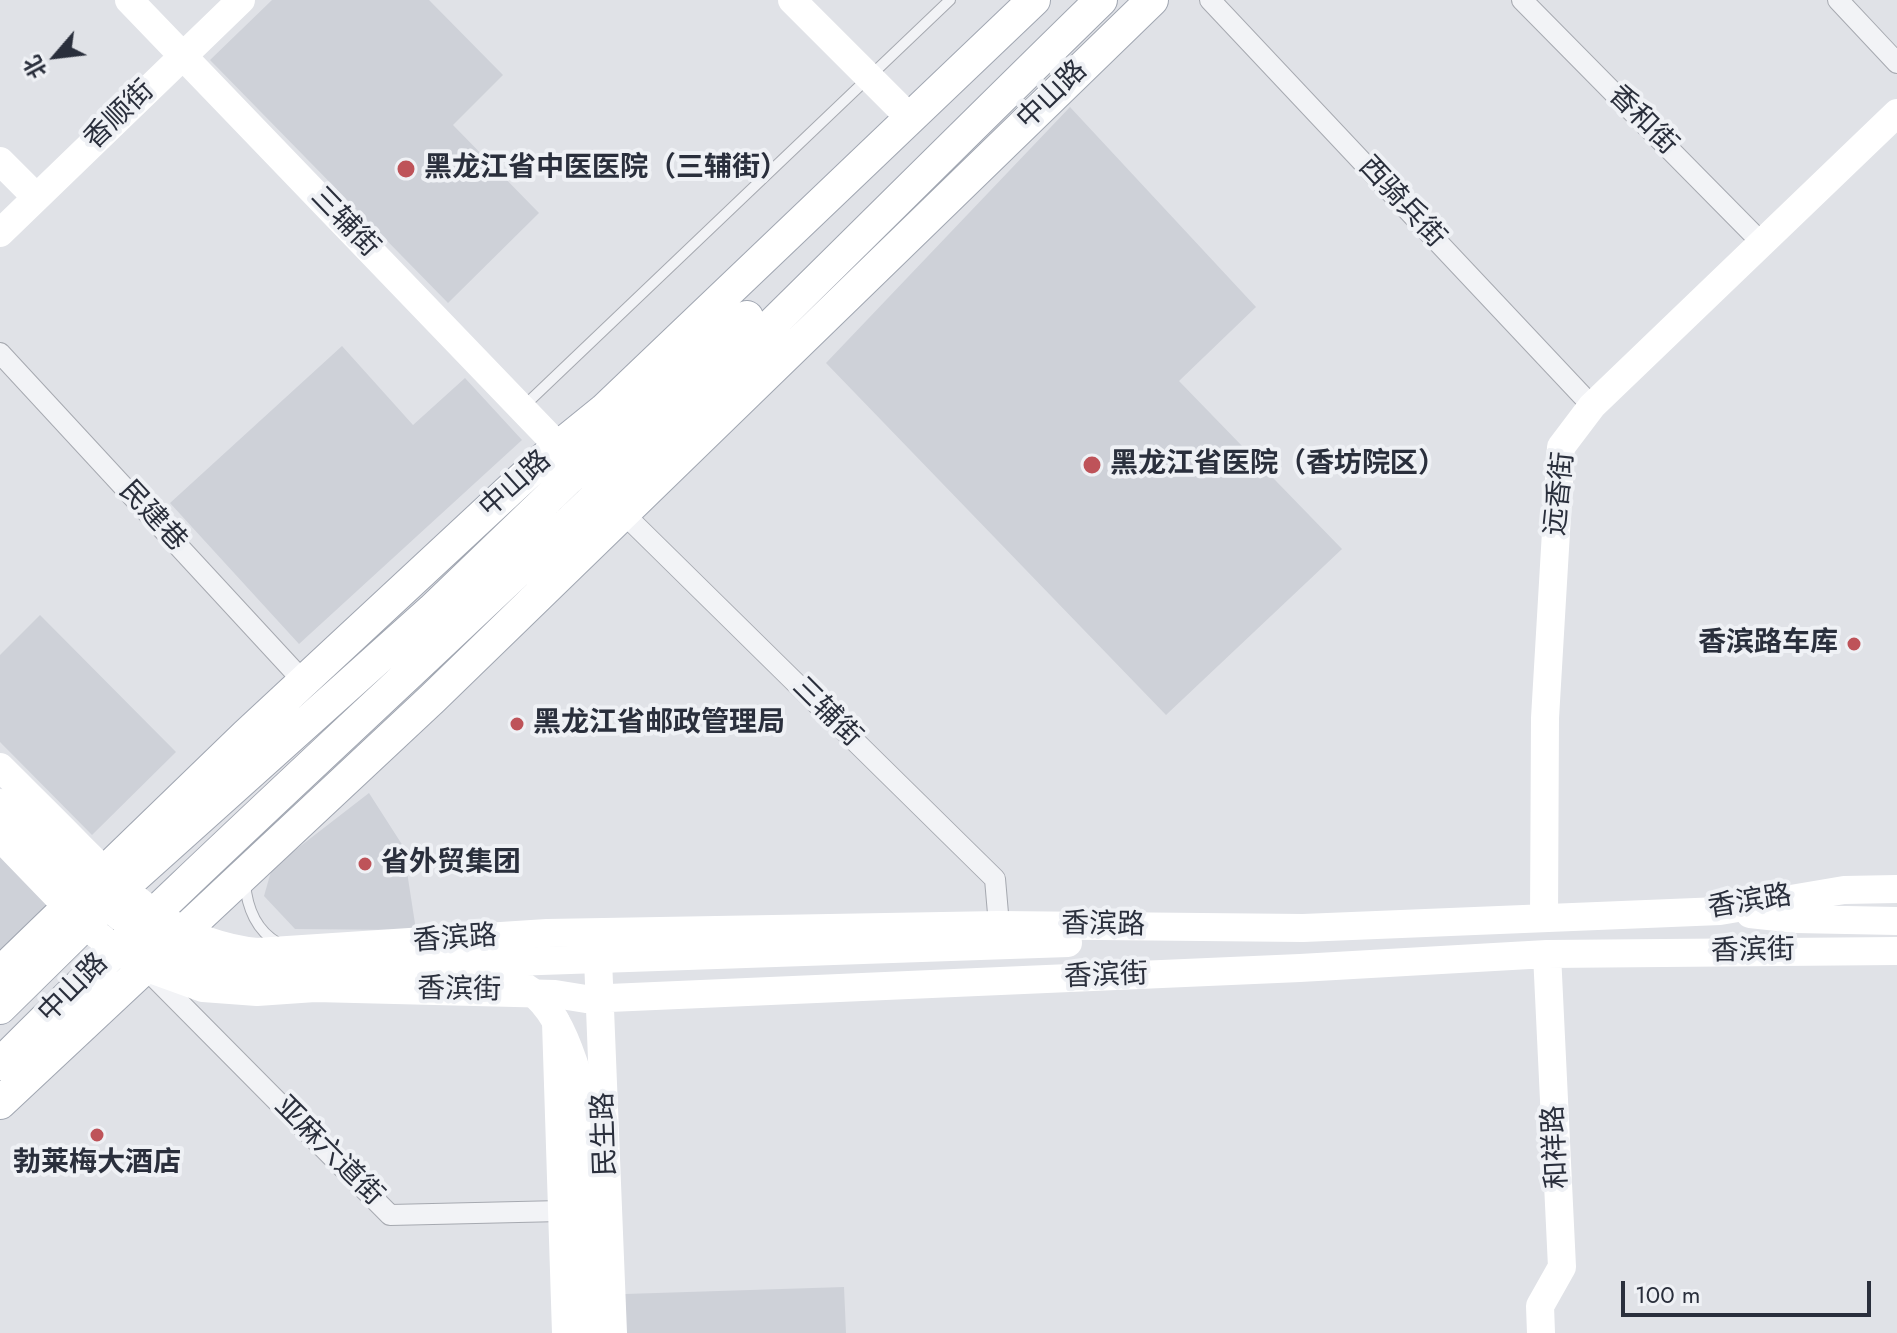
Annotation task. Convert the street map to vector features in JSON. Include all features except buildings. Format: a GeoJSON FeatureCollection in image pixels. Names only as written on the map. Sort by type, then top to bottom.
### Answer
{"type":"FeatureCollection","features":[{"type":"Feature","properties":{"kind":"main road","name":"中山路"},"geometry":{"type":"LineString","coordinates":[[0,1008],[77,916],[304,682],[559,447],[604,410],[1034,0]]}},
{"type":"Feature","properties":{"kind":"main road","name":"中山路"},"geometry":{"type":"LineString","coordinates":[[114,880],[432,610],[566,481],[763,303],[1074,0]]}},
{"type":"Feature","properties":{"kind":"main road","name":"中山路"},"geometry":{"type":"LineString","coordinates":[[576,515],[1101,0]]}},
{"type":"Feature","properties":{"kind":"main road","name":"中山路"},"geometry":{"type":"LineString","coordinates":[[677,458],[1152,0]]}},
{"type":"Feature","properties":{"kind":"main road"},"geometry":{"type":"LineString","coordinates":[[566,481],[604,410]]}},
{"type":"Feature","properties":{"kind":"main road"},"geometry":{"type":"LineString","coordinates":[[0,1103],[432,699],[624,514],[677,458]]}},
{"type":"Feature","properties":{"kind":"main road"},"geometry":{"type":"LineString","coordinates":[[152,913],[576,515],[677,458]]}},
{"type":"Feature","properties":{"kind":"main road"},"geometry":{"type":"LineString","coordinates":[[361,628],[432,610]]}},
{"type":"Feature","properties":{"kind":"main road"},"geometry":{"type":"LineString","coordinates":[[432,699],[432,669],[437,647]]}},
{"type":"Feature","properties":{"kind":"main road"},"geometry":{"type":"LineString","coordinates":[[365,715],[384,705],[404,700],[432,699]]}},
{"type":"Feature","properties":{"kind":"main road","name":"中山路"},"geometry":{"type":"LineString","coordinates":[[0,1064],[152,913]]}},
{"type":"Feature","properties":{"kind":"main road","name":"中山路"},"geometry":{"type":"LineString","coordinates":[[0,973],[77,916]]}},
{"type":"Feature","properties":{"kind":"street","name":"三辅街"},"geometry":{"type":"LineString","coordinates":[[129,0],[559,447]]}},
{"type":"Feature","properties":{"kind":"street","name":"香顺街"},"geometry":{"type":"LineString","coordinates":[[0,233],[241,0]]}},
{"type":"Feature","properties":{"kind":"street"},"geometry":{"type":"LineString","coordinates":[[792,0],[911,119]]}},
{"type":"Feature","properties":{"kind":"street","name":"西骑兵街"},"geometry":{"type":"LineString","coordinates":[[1210,0],[1592,406]]}},
{"type":"Feature","properties":{"kind":"street","name":"香和街"},"geometry":{"type":"LineString","coordinates":[[1522,0],[1761,242]]}},
{"type":"Feature","properties":{"kind":"street"},"geometry":{"type":"LineString","coordinates":[[1838,0],[1897,63]]}},
{"type":"Feature","properties":{"kind":"street","name":"远香街"},"geometry":{"type":"LineString","coordinates":[[1544,918],[1545,718],[1561,447],[1592,406],[1897,113]]}},
{"type":"Feature","properties":{"kind":"street"},"geometry":{"type":"LineString","coordinates":[[0,161],[36,197]]}},
{"type":"Feature","properties":{"kind":"street","name":"民建巷"},"geometry":{"type":"LineString","coordinates":[[0,353],[304,682]]}},
{"type":"Feature","properties":{"kind":"street","name":"三辅街"},"geometry":{"type":"LineString","coordinates":[[624,514],[995,879],[999,925]]}},
{"type":"Feature","properties":{"kind":"street","name":"香滨路"},"geometry":{"type":"LineString","coordinates":[[0,767],[114,880],[152,913],[183,932],[211,944],[240,951],[307,950],[547,933],[999,925],[1303,928],[1720,911],[1844,890],[1897,889]]}},
{"type":"Feature","properties":{"kind":"street"},"geometry":{"type":"LineString","coordinates":[[0,803],[106,908],[148,939],[199,961],[238,970],[1068,943],[1303,928]]}},
{"type":"Feature","properties":{"kind":"street","name":"香滨街"},"geometry":{"type":"LineString","coordinates":[[0,837],[77,916],[115,949],[145,967],[203,988],[257,992],[315,988],[555,994],[601,999],[1284,969],[1547,954],[1897,951]]}},
{"type":"Feature","properties":{"kind":"street"},"geometry":{"type":"LineString","coordinates":[[1720,911],[1796,919],[1897,921]]}},
{"type":"Feature","properties":{"kind":"street","name":"民生路"},"geometry":{"type":"LineString","coordinates":[[597,934],[613,1333]]}},
{"type":"Feature","properties":{"kind":"street","name":"和祥路"},"geometry":{"type":"LineString","coordinates":[[1541,1333],[1540,1306],[1562,1267],[1547,954]]}},
{"type":"Feature","properties":{"kind":"street"},"geometry":{"type":"LineString","coordinates":[[453,964],[481,968],[526,987],[544,1002],[560,1025],[569,1047],[578,1076],[588,1333]]}},
{"type":"Feature","properties":{"kind":"street","name":"亚麻六道街"},"geometry":{"type":"LineString","coordinates":[[145,967],[390,1215],[561,1211]]}},
{"type":"Feature","properties":{"kind":"street","name":"民生路"},"geometry":{"type":"LineString","coordinates":[[555,994],[566,1333]]}},
{"type":"Feature","properties":{"kind":"lane"},"geometry":{"type":"LineString","coordinates":[[522,408],[950,0]]}},
{"type":"Feature","properties":{"kind":"lane"},"geometry":{"type":"LineString","coordinates":[[245,875],[249,908],[261,929],[282,945],[307,950]]}},
{"type":"Feature","properties":{"kind":"shaded area","name":"黑龙江省中医医院（三辅街）"},"geometry":{"type":"Polygon","coordinates":[[[272,0],[429,0],[503,75],[453,125],[539,213],[448,303],[210,60],[272,0]]]}},
{"type":"Feature","properties":{"kind":"shaded area","name":"黑龙江省医院（香坊院区）"},"geometry":{"type":"Polygon","coordinates":[[[1070,107],[1256,307],[1179,381],[1342,549],[1166,715],[826,363],[1070,107]]]}},
{"type":"Feature","properties":{"kind":"shaded area"},"geometry":{"type":"Polygon","coordinates":[[[342,346],[413,425],[465,378],[522,440],[299,644],[170,503],[342,346]]]}},
{"type":"Feature","properties":{"kind":"shaded area"},"geometry":{"type":"Polygon","coordinates":[[[40,615],[176,752],[92,835],[0,742],[0,655],[40,615]]]}},
{"type":"Feature","properties":{"kind":"shaded area"},"geometry":{"type":"Polygon","coordinates":[[[369,793],[403,846],[416,930],[295,929],[264,896],[272,868],[369,793]]]}},
{"type":"Feature","properties":{"kind":"shaded area"},"geometry":{"type":"Polygon","coordinates":[[[0,853],[49,906],[0,953],[0,853]]]}},
{"type":"Feature","properties":{"kind":"shaded area"},"geometry":{"type":"Polygon","coordinates":[[[844,1287],[846,1333],[626,1333],[625,1294],[844,1287]]]}},
{"type":"Feature","properties":{"kind":"place","name":"黑龙江省中医医院（三辅街）"},"geometry":{"type":"Point","coordinates":[406,169]}},
{"type":"Feature","properties":{"kind":"place","name":"黑龙江省医院（香坊院区）"},"geometry":{"type":"Point","coordinates":[1092,465]}},
{"type":"Feature","properties":{"kind":"place","name":"香滨路车库"},"geometry":{"type":"Point","coordinates":[1854,644]}},
{"type":"Feature","properties":{"kind":"place","name":"黑龙江省邮政管理局"},"geometry":{"type":"Point","coordinates":[517,724]}},
{"type":"Feature","properties":{"kind":"place","name":"省外贸集团"},"geometry":{"type":"Point","coordinates":[365,864]}},
{"type":"Feature","properties":{"kind":"place","name":"勃莱梅大酒店"},"geometry":{"type":"Point","coordinates":[97,1135]}}]}
